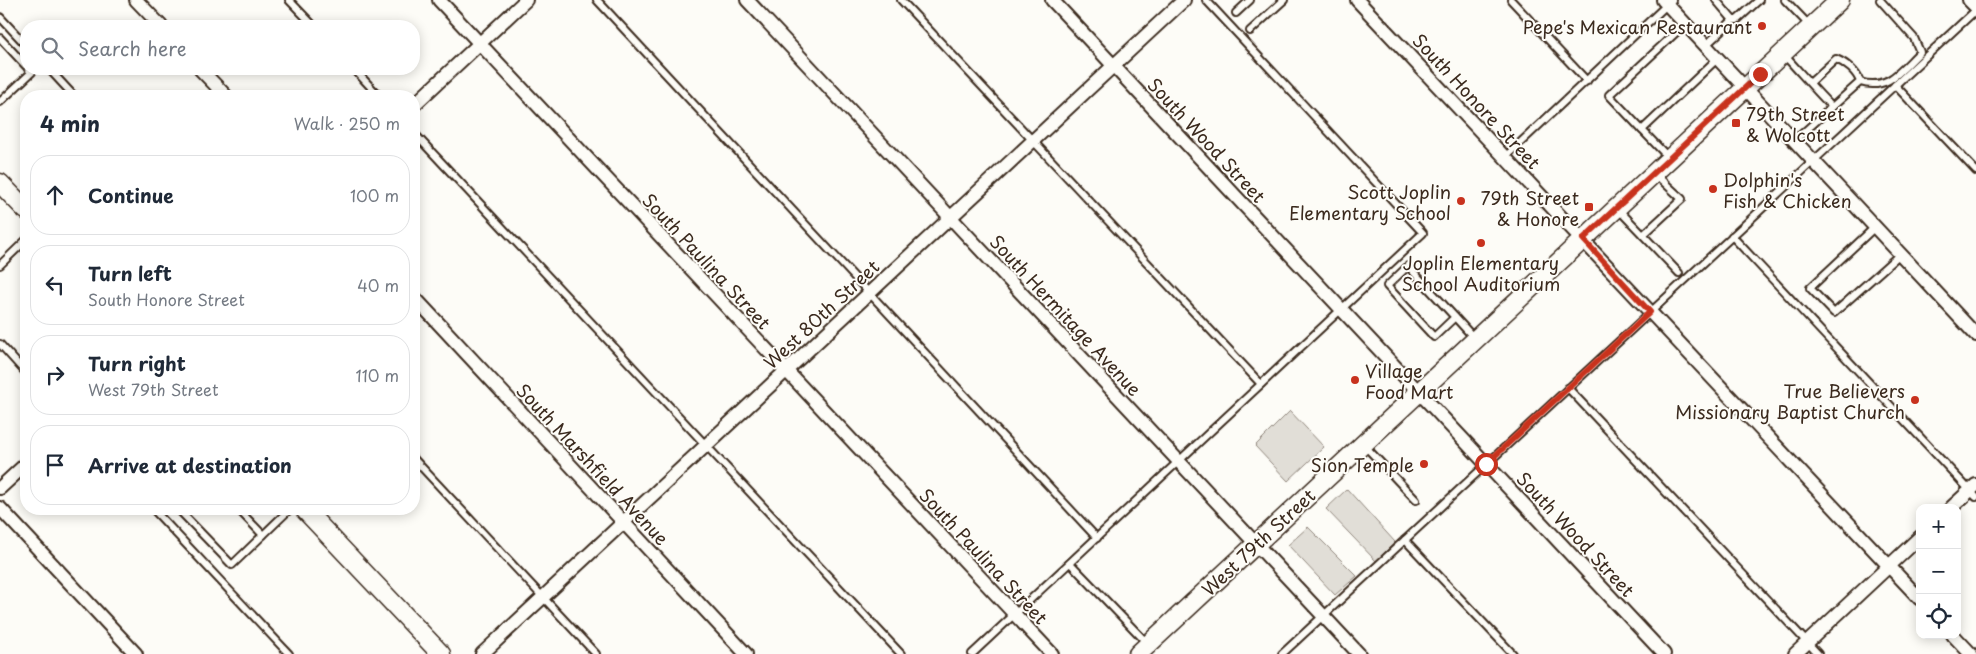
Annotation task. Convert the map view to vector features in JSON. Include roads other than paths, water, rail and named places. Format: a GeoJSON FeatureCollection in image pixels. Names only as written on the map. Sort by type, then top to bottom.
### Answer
{"type":"FeatureCollection","features":[{"type":"Feature","properties":{"kind":"main road","name":"West 79th Street"},"geometry":{"type":"LineString","coordinates":[[1143,649],[1840,0]]}},
{"type":"Feature","properties":{"kind":"main road"},"geometry":{"type":"LineString","coordinates":[[0,182],[20,204]]}},
{"type":"Feature","properties":{"kind":"main road"},"geometry":{"type":"LineString","coordinates":[[310,515],[441,654]]}},
{"type":"Feature","properties":{"kind":"street"},"geometry":{"type":"LineString","coordinates":[[136,0],[155,20]]}},
{"type":"Feature","properties":{"kind":"street","name":"South Paulina Street"},"geometry":{"type":"LineString","coordinates":[[439,0],[1052,654]]}},
{"type":"Feature","properties":{"kind":"street"},"geometry":{"type":"LineString","coordinates":[[420,99],[526,0]]}},
{"type":"Feature","properties":{"kind":"street","name":"South Hermitage Avenue"},"geometry":{"type":"LineString","coordinates":[[747,0],[1359,654]]}},
{"type":"Feature","properties":{"kind":"street","name":"South Wood Street"},"geometry":{"type":"LineString","coordinates":[[1052,0],[1664,654]]}},
{"type":"Feature","properties":{"kind":"street","name":"West 80th Street"},"geometry":{"type":"LineString","coordinates":[[482,654],[1184,0]]}},
{"type":"Feature","properties":{"kind":"street","name":"South Honore Street"},"geometry":{"type":"LineString","coordinates":[[1357,0],[1916,595]]}},
{"type":"Feature","properties":{"kind":"street"},"geometry":{"type":"LineString","coordinates":[[1969,0],[1976,8]]}},
{"type":"Feature","properties":{"kind":"street"},"geometry":{"type":"LineString","coordinates":[[1667,2],[1717,59],[1976,335]]}},
{"type":"Feature","properties":{"kind":"street"},"geometry":{"type":"LineString","coordinates":[[206,75],[220,90]]}},
{"type":"Feature","properties":{"kind":"street","name":"South Marshfield Avenue"},"geometry":{"type":"LineString","coordinates":[[420,303],[746,654]]}},
{"type":"Feature","properties":{"kind":"street"},"geometry":{"type":"LineString","coordinates":[[0,488],[20,470]]}},
{"type":"Feature","properties":{"kind":"street"},"geometry":{"type":"LineString","coordinates":[[1956,504],[1974,491]]}},
{"type":"Feature","properties":{"kind":"street"},"geometry":{"type":"LineString","coordinates":[[0,508],[136,654]]}},
{"type":"Feature","properties":{"kind":"street"},"geometry":{"type":"LineString","coordinates":[[1795,654],[1916,541]]}},
{"type":"Feature","properties":{"kind":"street"},"geometry":{"type":"LineString","coordinates":[[1957,639],[1971,654]]}},
{"type":"Feature","properties":{"kind":"lane"},"geometry":{"type":"LineString","coordinates":[[290,0],[308,20]]}},
{"type":"Feature","properties":{"kind":"lane"},"geometry":{"type":"LineString","coordinates":[[596,0],[1096,538]]}},
{"type":"Feature","properties":{"kind":"lane"},"geometry":{"type":"LineString","coordinates":[[901,0],[1261,384]]}},
{"type":"Feature","properties":{"kind":"lane"},"geometry":{"type":"LineString","coordinates":[[972,654],[1423,233],[1206,0]]}},
{"type":"Feature","properties":{"kind":"lane"},"geometry":{"type":"LineString","coordinates":[[1236,12],[1250,0]]}},
{"type":"Feature","properties":{"kind":"lane"},"geometry":{"type":"LineString","coordinates":[[1511,0],[1587,81]]}},
{"type":"Feature","properties":{"kind":"lane"},"geometry":{"type":"LineString","coordinates":[[1716,0],[1733,20]]}},
{"type":"Feature","properties":{"kind":"lane"},"geometry":{"type":"LineString","coordinates":[[1705,46],[1733,20],[1737,20],[1759,0]]}},
{"type":"Feature","properties":{"kind":"lane"},"geometry":{"type":"LineString","coordinates":[[1785,0],[1810,27]]}},
{"type":"Feature","properties":{"kind":"lane"},"geometry":{"type":"LineString","coordinates":[[1860,82],[1872,86],[1890,80],[1920,52],[1914,38],[1880,0]]}},
{"type":"Feature","properties":{"kind":"lane"},"geometry":{"type":"LineString","coordinates":[[1250,31],[1281,1]]}},
{"type":"Feature","properties":{"kind":"lane"},"geometry":{"type":"LineString","coordinates":[[1505,157],[1587,81],[1667,2]]}},
{"type":"Feature","properties":{"kind":"lane"},"geometry":{"type":"LineString","coordinates":[[1282,654],[1976,8]]}},
{"type":"Feature","properties":{"kind":"lane"},"geometry":{"type":"LineString","coordinates":[[0,17],[20,39]]}},
{"type":"Feature","properties":{"kind":"lane"},"geometry":{"type":"LineString","coordinates":[[1669,159],[1609,96],[1685,24]]}},
{"type":"Feature","properties":{"kind":"lane"},"geometry":{"type":"LineString","coordinates":[[0,38],[20,59]]}},
{"type":"Feature","properties":{"kind":"lane"},"geometry":{"type":"LineString","coordinates":[[1783,53],[1832,107]]}},
{"type":"Feature","properties":{"kind":"lane"},"geometry":{"type":"LineString","coordinates":[[1810,83],[1836,58],[1844,62],[1858,76],[1860,82]]}},
{"type":"Feature","properties":{"kind":"lane"},"geometry":{"type":"LineString","coordinates":[[1642,130],[1717,59]]}},
{"type":"Feature","properties":{"kind":"lane"},"geometry":{"type":"LineString","coordinates":[[0,102],[24,75]]}},
{"type":"Feature","properties":{"kind":"lane"},"geometry":{"type":"LineString","coordinates":[[55,75],[68,90]]}},
{"type":"Feature","properties":{"kind":"lane"},"geometry":{"type":"LineString","coordinates":[[360,75],[373,90]]}},
{"type":"Feature","properties":{"kind":"lane"},"geometry":{"type":"LineString","coordinates":[[1794,141],[1860,82]]}},
{"type":"Feature","properties":{"kind":"lane"},"geometry":{"type":"LineString","coordinates":[[1895,84],[1976,171]]}},
{"type":"Feature","properties":{"kind":"lane"},"geometry":{"type":"LineString","coordinates":[[420,139],[901,654]]}},
{"type":"Feature","properties":{"kind":"lane"},"geometry":{"type":"LineString","coordinates":[[1643,235],[1682,199],[1654,173]]}},
{"type":"Feature","properties":{"kind":"lane"},"geometry":{"type":"LineString","coordinates":[[1617,207],[1679,273]]}},
{"type":"Feature","properties":{"kind":"lane"},"geometry":{"type":"LineString","coordinates":[[1875,227],[1810,288],[1834,313],[1900,254]]}},
{"type":"Feature","properties":{"kind":"lane"},"geometry":{"type":"LineString","coordinates":[[1732,236],[1974,491]]}},
{"type":"Feature","properties":{"kind":"lane"},"geometry":{"type":"LineString","coordinates":[[0,266],[20,246]]}},
{"type":"Feature","properties":{"kind":"lane"},"geometry":{"type":"LineString","coordinates":[[1455,317],[1434,336],[1387,286],[1408,266],[1455,317],[1475,339]]}},
{"type":"Feature","properties":{"kind":"lane"},"geometry":{"type":"LineString","coordinates":[[0,344],[20,366]]}},
{"type":"Feature","properties":{"kind":"lane"},"geometry":{"type":"LineString","coordinates":[[1568,388],[1818,654]]}},
{"type":"Feature","properties":{"kind":"lane"},"geometry":{"type":"LineString","coordinates":[[1363,444],[1416,500]]}},
{"type":"Feature","properties":{"kind":"lane"},"geometry":{"type":"LineString","coordinates":[[420,465],[596,654]]}},
{"type":"Feature","properties":{"kind":"lane"},"geometry":{"type":"LineString","coordinates":[[159,515],[289,654]]}},
{"type":"Feature","properties":{"kind":"lane"},"geometry":{"type":"LineString","coordinates":[[184,515],[232,565],[284,515]]}},
{"type":"Feature","properties":{"kind":"lane"},"geometry":{"type":"LineString","coordinates":[[244,515],[263,535]]}},
{"type":"Feature","properties":{"kind":"lane"},"geometry":{"type":"LineString","coordinates":[[1405,540],[1513,654]]}},
{"type":"Feature","properties":{"kind":"lane"},"geometry":{"type":"LineString","coordinates":[[1070,562],[1143,649]]}},
{"type":"Feature","properties":{"kind":"place","name":"Pepe's Mexican Restaurant"},"geometry":{"type":"Point","coordinates":[1762,26]}},
{"type":"Feature","properties":{"kind":"place","name":"79th Street & Wolcott"},"geometry":{"type":"Point","coordinates":[1736,123]}},
{"type":"Feature","properties":{"kind":"place","name":"Dolphin's Fish & Chicken"},"geometry":{"type":"Point","coordinates":[1713,189]}},
{"type":"Feature","properties":{"kind":"place","name":"Scott Joplin Elementary School"},"geometry":{"type":"Point","coordinates":[1461,201]}},
{"type":"Feature","properties":{"kind":"place","name":"79th Street & Honore"},"geometry":{"type":"Point","coordinates":[1589,207]}},
{"type":"Feature","properties":{"kind":"place","name":"Joplin Elementary School Auditorium"},"geometry":{"type":"Point","coordinates":[1481,243]}},
{"type":"Feature","properties":{"kind":"place","name":"Village Food Mart"},"geometry":{"type":"Point","coordinates":[1355,380]}},
{"type":"Feature","properties":{"kind":"place","name":"True Believers Missionary Baptist Church"},"geometry":{"type":"Point","coordinates":[1915,400]}},
{"type":"Feature","properties":{"kind":"place","name":"Sion Temple"},"geometry":{"type":"Point","coordinates":[1424,464]}}]}
